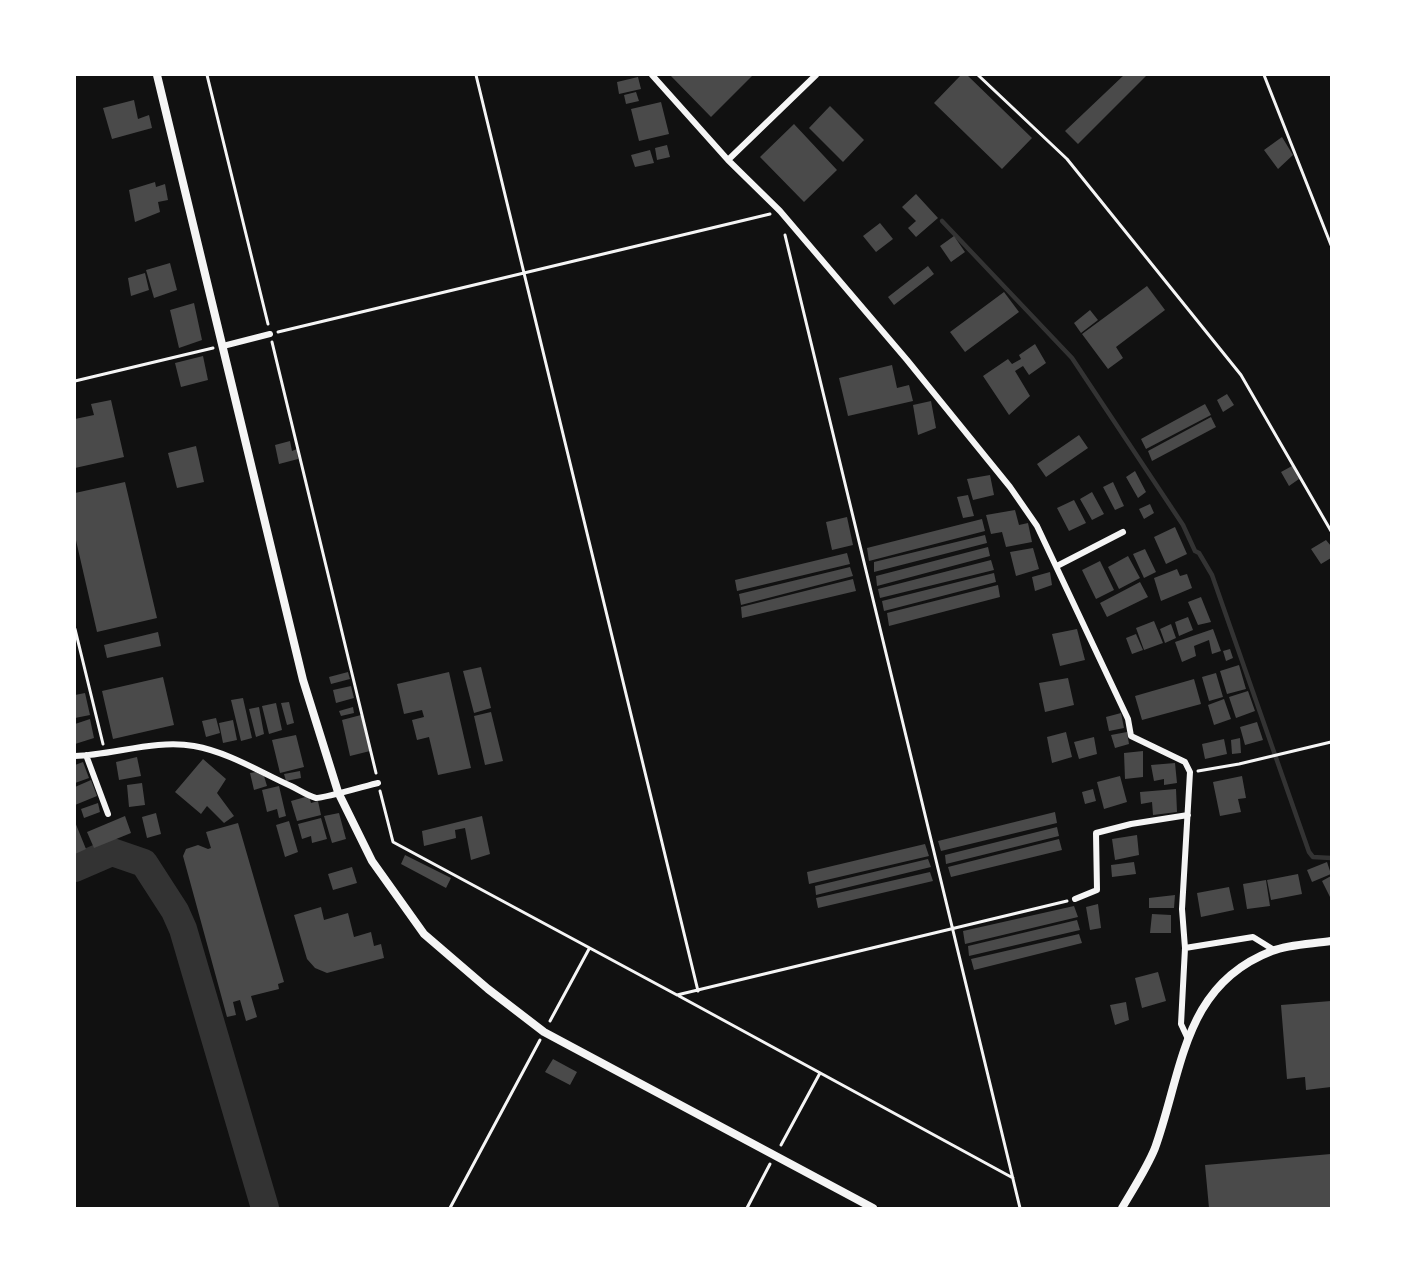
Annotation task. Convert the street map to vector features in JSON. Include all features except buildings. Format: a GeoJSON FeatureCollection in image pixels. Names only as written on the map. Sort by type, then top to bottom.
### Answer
{"type":"FeatureCollection","features":[{"type":"Feature","properties":{"kind":"street"},"geometry":{"type":"LineString","coordinates":[[157,75],[303,680],[338,792],[372,861],[424,934],[488,989],[544,1032],[873,1208]]}},
{"type":"Feature","properties":{"kind":"street"},"geometry":{"type":"LineString","coordinates":[[652,75],[728,160],[780,211],[908,360],[1010,487],[1037,526],[1057,566],[1128,719],[1131,736],[1185,762],[1190,772],[1182,909],[1185,948],[1181,1024],[1188,1039]]}},
{"type":"Feature","properties":{"kind":"street"},"geometry":{"type":"LineString","coordinates":[[728,160],[816,75]]}},
{"type":"Feature","properties":{"kind":"street"},"geometry":{"type":"LineString","coordinates":[[223,346],[270,334]]}},
{"type":"Feature","properties":{"kind":"street"},"geometry":{"type":"LineString","coordinates":[[1057,566],[1123,532]]}},
{"type":"Feature","properties":{"kind":"street"},"geometry":{"type":"LineString","coordinates":[[75,756],[175,745],[193,746],[221,754],[317,798],[378,783]]}},
{"type":"Feature","properties":{"kind":"street"},"geometry":{"type":"LineString","coordinates":[[86,755],[108,814]]}},
{"type":"Feature","properties":{"kind":"street"},"geometry":{"type":"LineString","coordinates":[[1075,899],[1096,890],[1096,834],[1131,824],[1188,815]]}},
{"type":"Feature","properties":{"kind":"street"},"geometry":{"type":"LineString","coordinates":[[1185,948],[1253,937],[1274,950]]}},
{"type":"Feature","properties":{"kind":"street"},"geometry":{"type":"LineString","coordinates":[[1122,1208],[1154,1150],[1188,1039],[1194,1023],[1209,998],[1240,967],[1274,950],[1331,940]]}},
{"type":"Feature","properties":{"kind":"path"},"geometry":{"type":"LineString","coordinates":[[207,75],[393,842],[1013,1178]]}},
{"type":"Feature","properties":{"kind":"path"},"geometry":{"type":"LineString","coordinates":[[476,75],[698,991]]}},
{"type":"Feature","properties":{"kind":"path"},"geometry":{"type":"LineString","coordinates":[[978,75],[1067,159],[1241,375],[1331,531]]}},
{"type":"Feature","properties":{"kind":"path"},"geometry":{"type":"LineString","coordinates":[[1264,75],[1331,245]]}},
{"type":"Feature","properties":{"kind":"path"},"geometry":{"type":"LineString","coordinates":[[270,334],[780,211]]}},
{"type":"Feature","properties":{"kind":"path"},"geometry":{"type":"LineString","coordinates":[[785,234],[1020,1208]]}},
{"type":"Feature","properties":{"kind":"path"},"geometry":{"type":"LineString","coordinates":[[75,381],[223,346]]}},
{"type":"Feature","properties":{"kind":"path"},"geometry":{"type":"LineString","coordinates":[[75,629],[105,752]]}},
{"type":"Feature","properties":{"kind":"path"},"geometry":{"type":"LineString","coordinates":[[1190,772],[1239,764],[1331,742]]}},
{"type":"Feature","properties":{"kind":"path"},"geometry":{"type":"LineString","coordinates":[[677,995],[1075,899]]}},
{"type":"Feature","properties":{"kind":"path"},"geometry":{"type":"LineString","coordinates":[[450,1208],[589,949]]}},
{"type":"Feature","properties":{"kind":"path"},"geometry":{"type":"LineString","coordinates":[[747,1208],[820,1073]]}},
{"type":"Feature","properties":{"kind":"waterway"},"geometry":{"type":"LineString","coordinates":[[942,221],[1072,358],[1183,525],[1195,551],[1199,553],[1212,575],[1309,852],[1313,857],[1331,858]]}},
{"type":"Feature","properties":{"kind":"waterway"},"geometry":{"type":"LineString","coordinates":[[75,868],[112,852],[144,863],[175,911],[183,929],[265,1208]]}}]}
